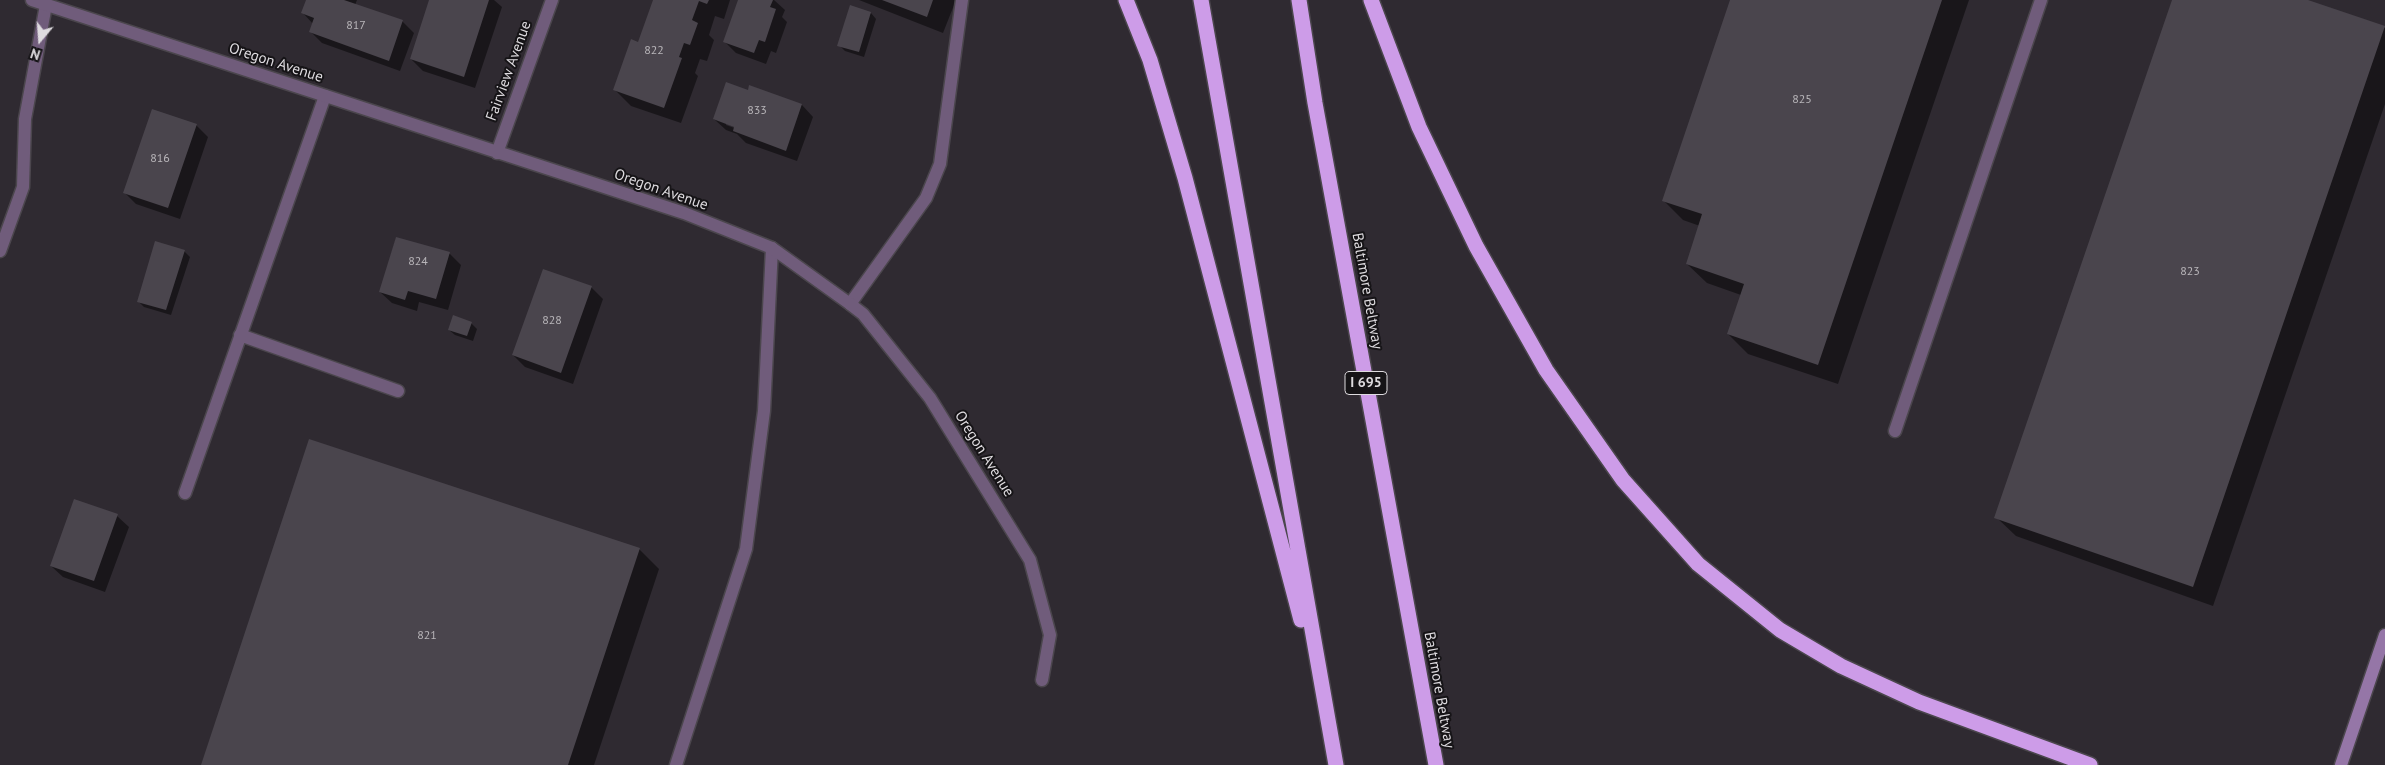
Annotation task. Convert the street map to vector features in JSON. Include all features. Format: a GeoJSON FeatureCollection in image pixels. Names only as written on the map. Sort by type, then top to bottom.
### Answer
{"type":"FeatureCollection","features":[{"type":"Feature","properties":{"kind":"highway"},"geometry":{"type":"LineString","coordinates":[[1126,0],[1150,60],[1185,178],[1329,728]]}},
{"type":"Feature","properties":{"kind":"highway"},"geometry":{"type":"LineString","coordinates":[[1201,0],[1336,765]]}},
{"type":"Feature","properties":{"kind":"highway","name":"Baltimore Beltway"},"geometry":{"type":"LineString","coordinates":[[1299,0],[1316,104],[1436,765]]}},
{"type":"Feature","properties":{"kind":"highway"},"geometry":{"type":"LineString","coordinates":[[1371,0],[1419,127],[1476,246],[1546,370],[1623,480],[1698,564],[1780,630],[1841,666],[1919,702],[2090,765]]}},
{"type":"Feature","properties":{"kind":"main road"},"geometry":{"type":"LineString","coordinates":[[2341,765],[2385,635]]}},
{"type":"Feature","properties":{"kind":"street","name":"Oregon Avenue"},"geometry":{"type":"LineString","coordinates":[[32,0],[46,2],[497,153],[684,213],[772,248],[863,314],[930,398],[1030,560],[1050,635],[1042,680]]}},
{"type":"Feature","properties":{"kind":"street","name":"Fairview Avenue"},"geometry":{"type":"LineString","coordinates":[[497,153],[552,0]]}},
{"type":"Feature","properties":{"kind":"street"},"geometry":{"type":"LineString","coordinates":[[850,304],[926,198],[940,164],[962,0]]}},
{"type":"Feature","properties":{"kind":"street"},"geometry":{"type":"LineString","coordinates":[[1895,432],[2041,0]]}},
{"type":"Feature","properties":{"kind":"street"},"geometry":{"type":"LineString","coordinates":[[0,251],[22,187],[25,119],[46,2]]}},
{"type":"Feature","properties":{"kind":"street"},"geometry":{"type":"LineString","coordinates":[[185,493],[325,96]]}},
{"type":"Feature","properties":{"kind":"street"},"geometry":{"type":"LineString","coordinates":[[676,765],[746,549],[764,411],[772,248]]}},
{"type":"Feature","properties":{"kind":"street"},"geometry":{"type":"LineString","coordinates":[[240,335],[398,391]]}},
{"type":"Feature","properties":{"kind":"building"},"geometry":{"type":"Polygon","coordinates":[[[306,0],[344,0],[403,20],[389,61],[309,32],[314,18],[301,13],[306,0]]]}},
{"type":"Feature","properties":{"kind":"building"},"geometry":{"type":"Polygon","coordinates":[[[429,0],[489,0],[464,77],[410,59],[429,0]]]}},
{"type":"Feature","properties":{"kind":"building"},"geometry":{"type":"Polygon","coordinates":[[[653,0],[709,0],[707,4],[699,1],[692,20],[698,23],[690,45],[684,43],[679,57],[682,58],[664,108],[613,90],[631,39],[638,42],[653,0]]]}},
{"type":"Feature","properties":{"kind":"building"},"geometry":{"type":"Polygon","coordinates":[[[738,0],[773,0],[770,7],[776,9],[765,42],[759,40],[754,53],[723,42],[738,0]]]}},
{"type":"Feature","properties":{"kind":"building"},"geometry":{"type":"Polygon","coordinates":[[[882,0],[933,0],[927,17],[882,0]]]}},
{"type":"Feature","properties":{"kind":"building"},"geometry":{"type":"Polygon","coordinates":[[[1730,0],[1942,0],[1818,365],[1727,334],[1744,284],[1686,264],[1702,214],[1662,201],[1730,0]]]}},
{"type":"Feature","properties":{"kind":"building"},"geometry":{"type":"Polygon","coordinates":[[[2172,0],[2308,0],[2385,26],[2193,587],[1994,518],[2172,0]]]}},
{"type":"Feature","properties":{"kind":"building"},"geometry":{"type":"Polygon","coordinates":[[[850,5],[871,12],[859,52],[837,46],[850,5]]]}},
{"type":"Feature","properties":{"kind":"building"},"geometry":{"type":"Polygon","coordinates":[[[726,82],[748,90],[749,85],[802,104],[786,151],[733,131],[734,127],[713,119],[726,82]]]}},
{"type":"Feature","properties":{"kind":"building"},"geometry":{"type":"Polygon","coordinates":[[[152,109],[197,124],[168,208],[123,193],[152,109]]]}},
{"type":"Feature","properties":{"kind":"building"},"geometry":{"type":"Polygon","coordinates":[[[396,237],[450,252],[436,299],[408,291],[405,300],[379,292],[396,237]]]}},
{"type":"Feature","properties":{"kind":"building"},"geometry":{"type":"Polygon","coordinates":[[[155,241],[185,250],[166,310],[137,302],[155,241]]]}},
{"type":"Feature","properties":{"kind":"building"},"geometry":{"type":"Polygon","coordinates":[[[543,269],[592,286],[561,373],[512,355],[543,269]]]}},
{"type":"Feature","properties":{"kind":"building"},"geometry":{"type":"Polygon","coordinates":[[[453,315],[472,322],[467,336],[448,330],[453,315]]]}},
{"type":"Feature","properties":{"kind":"building"},"geometry":{"type":"Polygon","coordinates":[[[309,439],[640,548],[568,765],[201,765],[309,439]]]}},
{"type":"Feature","properties":{"kind":"building"},"geometry":{"type":"Polygon","coordinates":[[[74,499],[118,514],[94,581],[50,566],[74,499]]]}}]}
